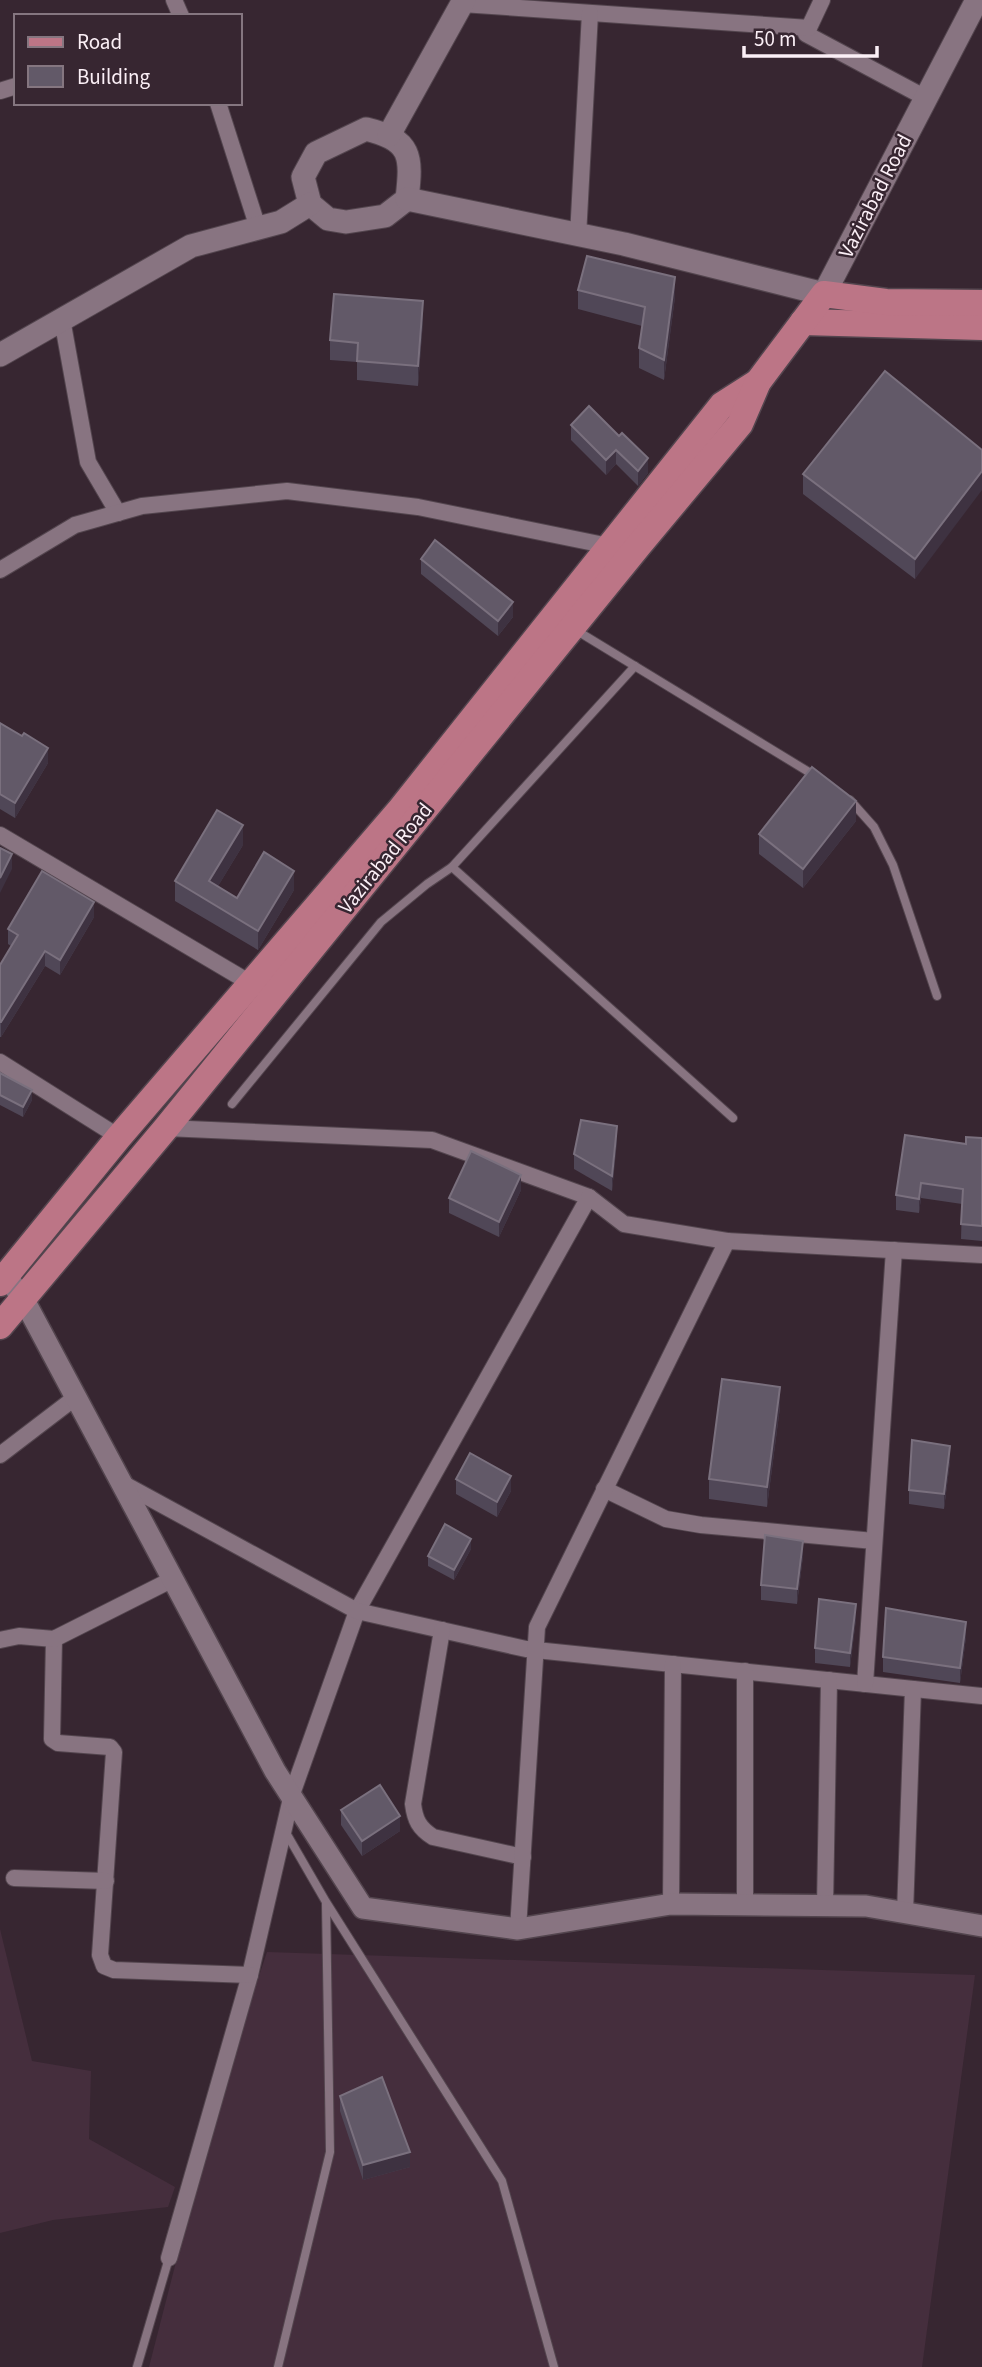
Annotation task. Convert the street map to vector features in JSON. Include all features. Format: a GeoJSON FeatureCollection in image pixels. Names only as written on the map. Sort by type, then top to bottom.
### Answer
{"type":"FeatureCollection","features":[{"type":"Feature","properties":{"kind":"main road","name":"Vazirabad Road"},"geometry":{"type":"LineString","coordinates":[[2,1277],[119,1138],[262,990],[572,628],[740,424],[758,382],[824,294],[976,0]]}},
{"type":"Feature","properties":{"kind":"main road"},"geometry":{"type":"LineString","coordinates":[[388,135],[463,2]]}},
{"type":"Feature","properties":{"kind":"main road"},"geometry":{"type":"LineString","coordinates":[[366,129],[388,135],[405,149],[411,167],[407,199],[385,216],[346,222],[328,219],[310,204],[303,177],[316,153],[366,129]]}},
{"type":"Feature","properties":{"kind":"main road"},"geometry":{"type":"LineString","coordinates":[[407,199],[624,244],[824,294],[981,313]]}},
{"type":"Feature","properties":{"kind":"main road"},"geometry":{"type":"LineString","coordinates":[[0,355],[191,246],[281,222],[310,204]]}},
{"type":"Feature","properties":{"kind":"main road"},"geometry":{"type":"LineString","coordinates":[[803,322],[981,313]]}},
{"type":"Feature","properties":{"kind":"main road","name":"Vazirabad Road"},"geometry":{"type":"LineString","coordinates":[[0,1326],[166,1128],[262,990],[398,811],[722,405],[758,382]]}},
{"type":"Feature","properties":{"kind":"main road"},"geometry":{"type":"LineString","coordinates":[[66,1201],[90,1220]]}},
{"type":"Feature","properties":{"kind":"street"},"geometry":{"type":"LineString","coordinates":[[822,0],[806,34],[926,98]]}},
{"type":"Feature","properties":{"kind":"street"},"geometry":{"type":"LineString","coordinates":[[463,2],[809,28]]}},
{"type":"Feature","properties":{"kind":"street"},"geometry":{"type":"LineString","coordinates":[[578,236],[590,13]]}},
{"type":"Feature","properties":{"kind":"street"},"geometry":{"type":"LineString","coordinates":[[219,105],[258,228]]}},
{"type":"Feature","properties":{"kind":"street"},"geometry":{"type":"LineString","coordinates":[[62,319],[88,462],[118,513]]}},
{"type":"Feature","properties":{"kind":"street"},"geometry":{"type":"LineString","coordinates":[[0,570],[75,525],[142,506],[287,491],[418,507],[609,547]]}},
{"type":"Feature","properties":{"kind":"street"},"geometry":{"type":"LineString","coordinates":[[0,835],[262,990]]}},
{"type":"Feature","properties":{"kind":"street"},"geometry":{"type":"LineString","coordinates":[[0,1062],[119,1138]]}},
{"type":"Feature","properties":{"kind":"street"},"geometry":{"type":"LineString","coordinates":[[166,1128],[432,1140],[589,1197],[624,1224],[727,1241],[982,1255]]}},
{"type":"Feature","properties":{"kind":"street"},"geometry":{"type":"LineString","coordinates":[[169,2258],[250,1975],[292,1794],[357,1611],[589,1197]]}},
{"type":"Feature","properties":{"kind":"street"},"geometry":{"type":"LineString","coordinates":[[518,1929],[537,1627],[727,1241]]}},
{"type":"Feature","properties":{"kind":"street"},"geometry":{"type":"LineString","coordinates":[[865,1684],[894,1250]]}},
{"type":"Feature","properties":{"kind":"street"},"geometry":{"type":"LineString","coordinates":[[2,1277],[24,1300],[275,1771],[363,1908],[518,1929],[671,1904],[866,1906],[982,1926]]}},
{"type":"Feature","properties":{"kind":"street"},"geometry":{"type":"LineString","coordinates":[[0,1455],[76,1397]]}},
{"type":"Feature","properties":{"kind":"street"},"geometry":{"type":"LineString","coordinates":[[122,1483],[357,1611],[536,1650],[982,1696]]}},
{"type":"Feature","properties":{"kind":"street"},"geometry":{"type":"LineString","coordinates":[[604,1489],[666,1518],[701,1525],[874,1541]]}},
{"type":"Feature","properties":{"kind":"street"},"geometry":{"type":"LineString","coordinates":[[0,1640],[19,1636],[54,1639],[173,1579]]}},
{"type":"Feature","properties":{"kind":"street"},"geometry":{"type":"LineString","coordinates":[[442,1630],[412,1804],[415,1818],[422,1830],[433,1837],[523,1857]]}},
{"type":"Feature","properties":{"kind":"street"},"geometry":{"type":"LineString","coordinates":[[54,1639],[52,1738],[58,1743],[110,1747],[114,1752],[100,1955],[104,1966],[108,1969],[250,1975]]}},
{"type":"Feature","properties":{"kind":"street"},"geometry":{"type":"LineString","coordinates":[[671,1904],[673,1664]]}},
{"type":"Feature","properties":{"kind":"street"},"geometry":{"type":"LineString","coordinates":[[745,1671],[745,1905]]}},
{"type":"Feature","properties":{"kind":"street"},"geometry":{"type":"LineString","coordinates":[[825,1906],[829,1680]]}},
{"type":"Feature","properties":{"kind":"street"},"geometry":{"type":"LineString","coordinates":[[905,1913],[913,1689]]}},
{"type":"Feature","properties":{"kind":"street"},"geometry":{"type":"LineString","coordinates":[[13,1878],[106,1881]]}},
{"type":"Feature","properties":{"kind":"lane"},"geometry":{"type":"LineString","coordinates":[[572,628],[821,779]]}},
{"type":"Feature","properties":{"kind":"lane"},"geometry":{"type":"LineString","coordinates":[[232,1104],[382,922],[452,867],[635,666]]}},
{"type":"Feature","properties":{"kind":"lane"},"geometry":{"type":"LineString","coordinates":[[844,793],[874,827],[893,866],[937,996]]}},
{"type":"Feature","properties":{"kind":"lane"},"geometry":{"type":"LineString","coordinates":[[452,867],[733,1118]]}},
{"type":"Feature","properties":{"kind":"lane"},"geometry":{"type":"LineString","coordinates":[[284,1828],[326,1902],[502,2181],[554,2367]]}},
{"type":"Feature","properties":{"kind":"lane"},"geometry":{"type":"LineString","coordinates":[[278,2367],[330,2152],[326,1902]]}},
{"type":"Feature","properties":{"kind":"lane"},"geometry":{"type":"LineString","coordinates":[[137,2367],[169,2258]]}},
{"type":"Feature","properties":{"kind":"shaded area"},"geometry":{"type":"Polygon","coordinates":[[[0,1929],[32,2061],[91,2071],[89,2139],[175,2187],[168,2207],[53,2220],[0,2233],[0,1929]]]}},
{"type":"Feature","properties":{"kind":"shaded area"},"geometry":{"type":"Polygon","coordinates":[[[267,1952],[975,1975],[922,2367],[149,2367],[176,2262],[183,2204],[267,1952]]]}},
{"type":"Feature","properties":{"kind":"building"},"geometry":{"type":"Polygon","coordinates":[[[587,256],[675,277],[664,360],[639,348],[645,307],[578,290],[587,256]]]}},
{"type":"Feature","properties":{"kind":"building"},"geometry":{"type":"Polygon","coordinates":[[[334,294],[423,301],[418,366],[357,361],[358,343],[330,340],[334,294]]]}},
{"type":"Feature","properties":{"kind":"building"},"geometry":{"type":"Polygon","coordinates":[[[885,371],[982,450],[982,471],[915,559],[803,474],[885,371]]]}},
{"type":"Feature","properties":{"kind":"building"},"geometry":{"type":"Polygon","coordinates":[[[589,406],[619,436],[622,433],[648,458],[638,471],[616,450],[606,460],[571,425],[589,406]]]}},
{"type":"Feature","properties":{"kind":"building"},"geometry":{"type":"Polygon","coordinates":[[[435,540],[513,602],[498,621],[421,559],[435,540]]]}},
{"type":"Feature","properties":{"kind":"building"},"geometry":{"type":"Polygon","coordinates":[[[0,723],[22,736],[24,733],[48,748],[15,803],[0,794],[0,723]]]}},
{"type":"Feature","properties":{"kind":"building"},"geometry":{"type":"Polygon","coordinates":[[[812,767],[856,801],[803,869],[759,834],[812,767]]]}},
{"type":"Feature","properties":{"kind":"building"},"geometry":{"type":"Polygon","coordinates":[[[217,810],[243,825],[209,881],[237,898],[264,852],[294,871],[258,931],[175,881],[217,810]]]}},
{"type":"Feature","properties":{"kind":"building"},"geometry":{"type":"Polygon","coordinates":[[[0,848],[12,854],[0,878],[0,848]]]}},
{"type":"Feature","properties":{"kind":"building"},"geometry":{"type":"Polygon","coordinates":[[[42,871],[94,902],[60,960],[45,951],[0,1022],[0,965],[18,935],[8,929],[42,871]]]}},
{"type":"Feature","properties":{"kind":"building"},"geometry":{"type":"Polygon","coordinates":[[[0,1073],[32,1090],[23,1107],[0,1095],[0,1073]]]}},
{"type":"Feature","properties":{"kind":"building"},"geometry":{"type":"Polygon","coordinates":[[[581,1120],[617,1126],[612,1176],[574,1154],[581,1120]]]}},
{"type":"Feature","properties":{"kind":"building"},"geometry":{"type":"Polygon","coordinates":[[[905,1135],[966,1144],[966,1137],[982,1138],[982,1226],[961,1224],[963,1189],[921,1183],[919,1199],[896,1195],[905,1135]]]}},
{"type":"Feature","properties":{"kind":"building"},"geometry":{"type":"Polygon","coordinates":[[[471,1151],[521,1175],[499,1222],[449,1198],[471,1151]]]}},
{"type":"Feature","properties":{"kind":"building"},"geometry":{"type":"Polygon","coordinates":[[[722,1379],[780,1387],[767,1487],[709,1479],[722,1379]]]}},
{"type":"Feature","properties":{"kind":"building"},"geometry":{"type":"Polygon","coordinates":[[[912,1440],[950,1446],[944,1494],[909,1490],[912,1440]]]}},
{"type":"Feature","properties":{"kind":"building"},"geometry":{"type":"Polygon","coordinates":[[[470,1453],[511,1476],[497,1502],[456,1479],[470,1453]]]}},
{"type":"Feature","properties":{"kind":"building"},"geometry":{"type":"Polygon","coordinates":[[[445,1524],[471,1539],[454,1570],[428,1556],[445,1524]]]}},
{"type":"Feature","properties":{"kind":"building"},"geometry":{"type":"Polygon","coordinates":[[[765,1535],[803,1541],[797,1589],[761,1585],[765,1535]]]}},
{"type":"Feature","properties":{"kind":"building"},"geometry":{"type":"Polygon","coordinates":[[[819,1599],[856,1604],[850,1653],[815,1648],[819,1599]]]}},
{"type":"Feature","properties":{"kind":"building"},"geometry":{"type":"Polygon","coordinates":[[[886,1608],[966,1622],[960,1668],[883,1657],[886,1608]]]}},
{"type":"Feature","properties":{"kind":"building"},"geometry":{"type":"Polygon","coordinates":[[[380,1785],[400,1816],[362,1841],[341,1810],[380,1785]]]}},
{"type":"Feature","properties":{"kind":"building"},"geometry":{"type":"Polygon","coordinates":[[[382,2077],[410,2152],[363,2165],[340,2096],[382,2077]]]}}]}
